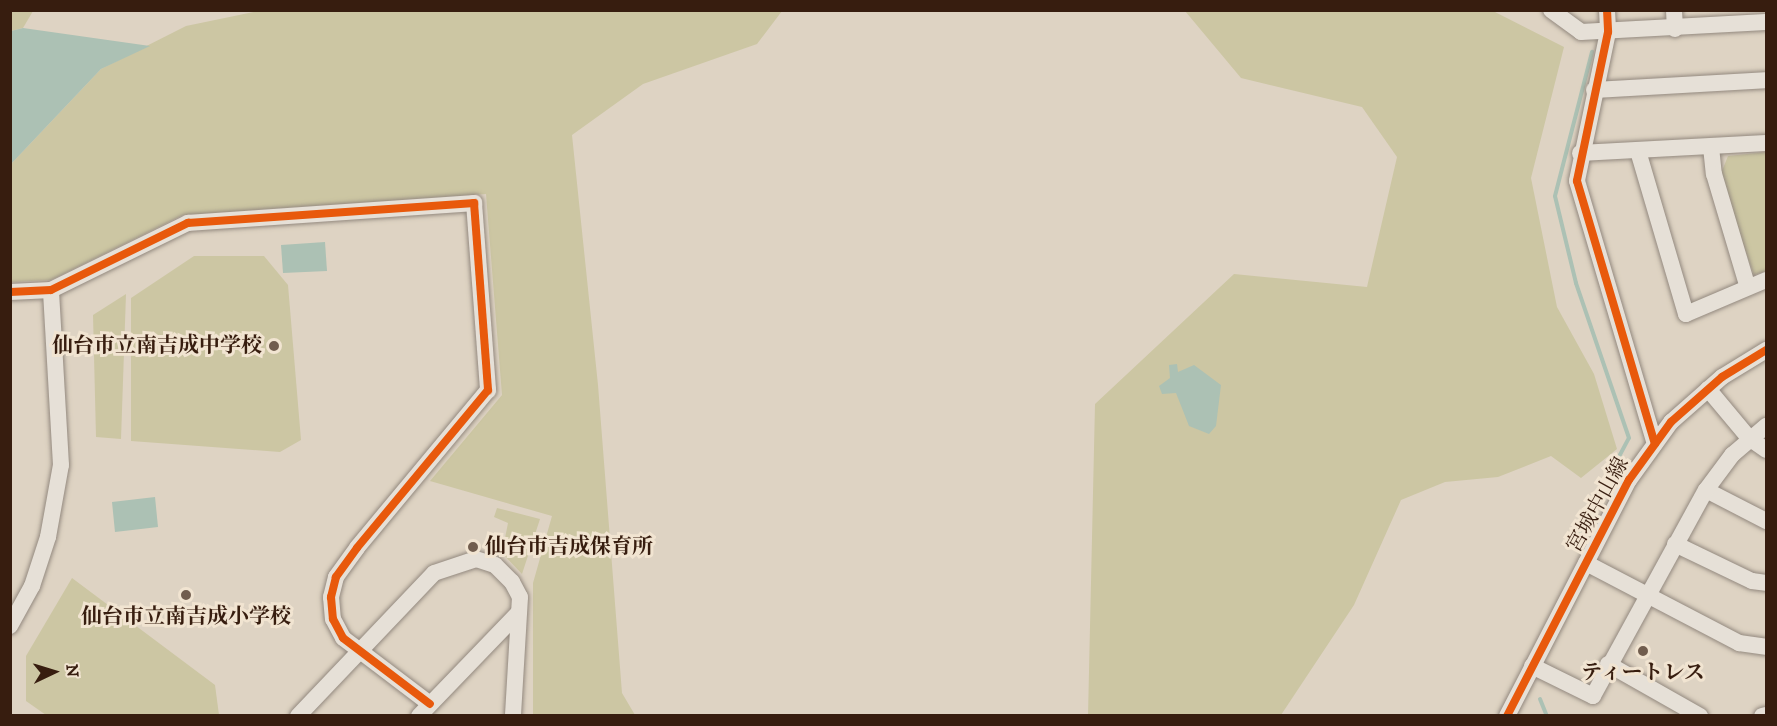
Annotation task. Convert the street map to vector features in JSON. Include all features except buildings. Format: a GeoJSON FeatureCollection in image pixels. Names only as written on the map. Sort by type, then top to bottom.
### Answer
{"type":"FeatureCollection","features":[{"type":"Feature","properties":{"kind":"street"},"geometry":{"type":"LineString","coordinates":[[1551,10],[1581,32],[1675,29],[1742,17],[1767,22]]}},
{"type":"Feature","properties":{"kind":"street"},"geometry":{"type":"LineString","coordinates":[[1606,10],[1608,32],[1580,153],[1577,181],[1655,444]]}},
{"type":"Feature","properties":{"kind":"street"},"geometry":{"type":"LineString","coordinates":[[1674,10],[1675,29]]}},
{"type":"Feature","properties":{"kind":"street"},"geometry":{"type":"LineString","coordinates":[[1594,90],[1767,80]]}},
{"type":"Feature","properties":{"kind":"street"},"geometry":{"type":"LineString","coordinates":[[1580,153],[1767,143]]}},
{"type":"Feature","properties":{"kind":"street"},"geometry":{"type":"LineString","coordinates":[[1710,147],[1714,174],[1747,285]]}},
{"type":"Feature","properties":{"kind":"street"},"geometry":{"type":"LineString","coordinates":[[1638,151],[1686,314],[1747,285],[1767,280]]}},
{"type":"Feature","properties":{"kind":"street"},"geometry":{"type":"LineString","coordinates":[[10,292],[51,290],[188,223],[474,203],[488,390],[336,577],[333,619],[344,638],[424,710],[518,613]]}},
{"type":"Feature","properties":{"kind":"street"},"geometry":{"type":"LineString","coordinates":[[10,626],[32,586],[48,537],[61,465],[51,290]]}},
{"type":"Feature","properties":{"kind":"street","name":"宮城中山線"},"geometry":{"type":"LineString","coordinates":[[1507,716],[1629,480],[1671,422],[1708,389],[1767,350]]}},
{"type":"Feature","properties":{"kind":"street"},"geometry":{"type":"LineString","coordinates":[[1708,389],[1749,438],[1767,450]]}},
{"type":"Feature","properties":{"kind":"street"},"geometry":{"type":"LineString","coordinates":[[1533,666],[1593,696],[1608,664],[1706,490],[1749,438],[1767,426]]}},
{"type":"Feature","properties":{"kind":"street"},"geometry":{"type":"LineString","coordinates":[[1706,490],[1767,521]]}},
{"type":"Feature","properties":{"kind":"street"},"geometry":{"type":"LineString","coordinates":[[1675,544],[1752,581],[1767,583]]}},
{"type":"Feature","properties":{"kind":"street"},"geometry":{"type":"LineString","coordinates":[[298,716],[434,573],[453,564],[476,559],[495,565],[512,582],[520,597],[513,716]]}},
{"type":"Feature","properties":{"kind":"street"},"geometry":{"type":"LineString","coordinates":[[1586,563],[1739,643],[1767,647]]}},
{"type":"Feature","properties":{"kind":"street"},"geometry":{"type":"LineString","coordinates":[[1608,664],[1700,716]]}},
{"type":"Feature","properties":{"kind":"street"},"geometry":{"type":"LineString","coordinates":[[1762,716],[1767,715]]}},
{"type":"Feature","properties":{"kind":"shaded area"},"geometry":{"type":"Polygon","coordinates":[[[263,10],[782,11],[757,44],[643,84],[572,135],[598,385],[622,693],[635,715],[533,715],[533,583],[552,516],[430,481],[502,395],[486,194],[183,215],[51,280],[11,282],[11,164],[101,69],[186,26],[263,10]]]}},
{"type":"Feature","properties":{"kind":"shaded area"},"geometry":{"type":"Polygon","coordinates":[[[11,11],[33,11],[23,28],[11,31],[11,11]]]}},
{"type":"Feature","properties":{"kind":"shaded area"},"geometry":{"type":"Polygon","coordinates":[[[1185,11],[1493,11],[1564,47],[1531,178],[1557,307],[1594,374],[1617,449],[1581,478],[1551,456],[1498,477],[1445,482],[1401,500],[1354,605],[1281,715],[1088,716],[1095,404],[1234,274],[1367,287],[1397,157],[1362,107],[1241,78],[1185,11]]]}},
{"type":"Feature","properties":{"kind":"shaded area"},"geometry":{"type":"Polygon","coordinates":[[[23,28],[150,46],[101,69],[11,164],[11,31],[23,28]]]}},
{"type":"Feature","properties":{"kind":"shaded area"},"geometry":{"type":"Polygon","coordinates":[[[1766,152],[1766,271],[1754,275],[1726,197],[1722,171],[1728,156],[1766,152]]]}},
{"type":"Feature","properties":{"kind":"shaded area"},"geometry":{"type":"Polygon","coordinates":[[[325,242],[327,271],[283,273],[281,245],[325,242]]]}},
{"type":"Feature","properties":{"kind":"shaded area"},"geometry":{"type":"Polygon","coordinates":[[[194,256],[264,256],[288,285],[301,440],[280,452],[131,441],[131,298],[194,256]]]}},
{"type":"Feature","properties":{"kind":"shaded area"},"geometry":{"type":"Polygon","coordinates":[[[126,294],[121,439],[96,437],[93,315],[126,294]]]}},
{"type":"Feature","properties":{"kind":"shaded area"},"geometry":{"type":"Polygon","coordinates":[[[1177,364],[1178,372],[1194,365],[1221,385],[1216,426],[1209,434],[1189,426],[1176,393],[1162,394],[1159,386],[1170,378],[1169,365],[1177,364]]]}},
{"type":"Feature","properties":{"kind":"shaded area"},"geometry":{"type":"Polygon","coordinates":[[[155,497],[158,527],[115,532],[112,502],[155,497]]]}},
{"type":"Feature","properties":{"kind":"shaded area"},"geometry":{"type":"Polygon","coordinates":[[[497,508],[540,519],[522,574],[502,553],[508,523],[494,517],[497,508]]]}},
{"type":"Feature","properties":{"kind":"shaded area"},"geometry":{"type":"Polygon","coordinates":[[[72,578],[215,685],[219,715],[46,715],[26,701],[26,656],[72,578]]]}},
{"type":"Feature","properties":{"kind":"waterway"},"geometry":{"type":"LineString","coordinates":[[1572,545],[1629,438],[1576,283],[1555,196],[1592,52]]}},
{"type":"Feature","properties":{"kind":"waterway"},"geometry":{"type":"LineString","coordinates":[[1540,699],[1547,716]]}},
{"type":"Feature","properties":{"kind":"cycle path"},"geometry":{"type":"LineString","coordinates":[[1607,10],[1608,32],[1577,181],[1655,444]]}},
{"type":"Feature","properties":{"kind":"cycle path"},"geometry":{"type":"LineString","coordinates":[[10,292],[51,290],[188,223],[474,203],[488,390],[357,548],[336,577],[331,597],[333,619],[343,638],[430,704]]}},
{"type":"Feature","properties":{"kind":"cycle path"},"geometry":{"type":"LineString","coordinates":[[1507,716],[1629,480],[1671,422],[1722,377],[1766,350]]}},
{"type":"Feature","properties":{"kind":"place","name":"仙台市立南吉成中学校"},"geometry":{"type":"Point","coordinates":[274,346]}},
{"type":"Feature","properties":{"kind":"place","name":"仙台市吉成保育所"},"geometry":{"type":"Point","coordinates":[473,547]}},
{"type":"Feature","properties":{"kind":"place","name":"仙台市立南吉成小学校"},"geometry":{"type":"Point","coordinates":[186,595]}},
{"type":"Feature","properties":{"kind":"place","name":"ティートレス"},"geometry":{"type":"Point","coordinates":[1643,651]}}]}
